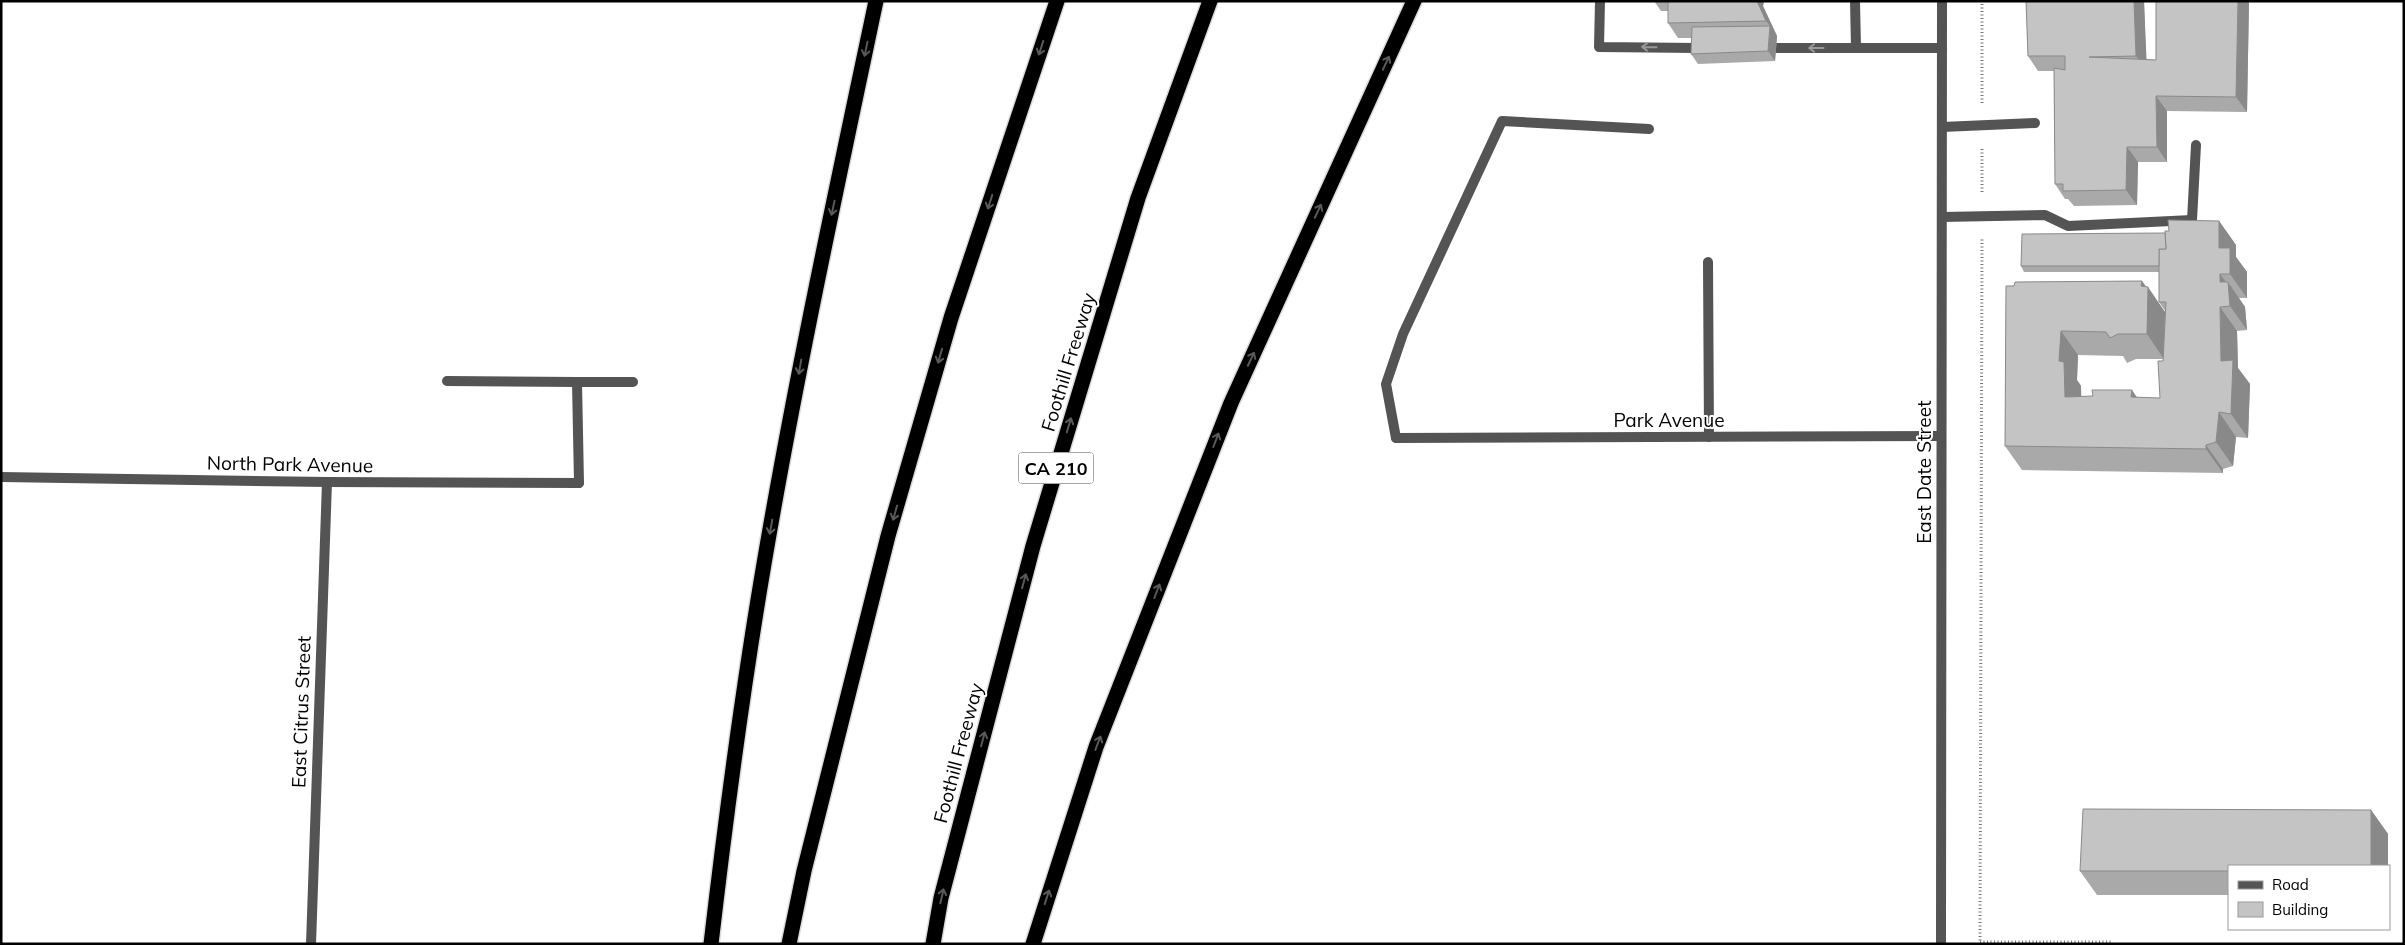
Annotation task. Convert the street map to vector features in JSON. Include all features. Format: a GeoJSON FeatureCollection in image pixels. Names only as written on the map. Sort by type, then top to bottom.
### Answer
{"type":"FeatureCollection","features":[{"type":"Feature","properties":{"kind":"highway"},"geometry":{"type":"LineString","coordinates":[[711,944],[731,776],[767,549],[805,342],[876,1]]}},
{"type":"Feature","properties":{"kind":"highway"},"geometry":{"type":"LineString","coordinates":[[790,944],[804,871],[888,536],[951,318],[1056,1]]}},
{"type":"Feature","properties":{"kind":"highway","name":"Foothill Freeway"},"geometry":{"type":"LineString","coordinates":[[933,944],[941,898],[1033,546],[1138,198],[1210,1]]}},
{"type":"Feature","properties":{"kind":"highway"},"geometry":{"type":"LineString","coordinates":[[1033,944],[1096,747],[1227,412],[1414,1]]}},
{"type":"Feature","properties":{"kind":"street"},"geometry":{"type":"LineString","coordinates":[[1600,1],[1599,47],[1697,48]]}},
{"type":"Feature","properties":{"kind":"street"},"geometry":{"type":"LineString","coordinates":[[1855,1],[1856,48]]}},
{"type":"Feature","properties":{"kind":"street","name":"East Date Street"},"geometry":{"type":"LineString","coordinates":[[1941,944],[1942,1]]}},
{"type":"Feature","properties":{"kind":"street"},"geometry":{"type":"LineString","coordinates":[[1776,48],[1942,48]]}},
{"type":"Feature","properties":{"kind":"street","name":"Park Avenue"},"geometry":{"type":"LineString","coordinates":[[1649,129],[1502,121],[1403,334],[1386,384],[1396,438],[1941,436]]}},
{"type":"Feature","properties":{"kind":"street"},"geometry":{"type":"LineString","coordinates":[[1942,127],[2035,123]]}},
{"type":"Feature","properties":{"kind":"street"},"geometry":{"type":"LineString","coordinates":[[1942,217],[2045,215],[2068,226],[2192,220],[2196,145]]}},
{"type":"Feature","properties":{"kind":"street"},"geometry":{"type":"LineString","coordinates":[[1708,262],[1709,437]]}},
{"type":"Feature","properties":{"kind":"street"},"geometry":{"type":"LineString","coordinates":[[447,381],[633,382]]}},
{"type":"Feature","properties":{"kind":"street","name":"North Park Avenue"},"geometry":{"type":"LineString","coordinates":[[1,476],[327,482],[579,483],[577,382]]}},
{"type":"Feature","properties":{"kind":"street","name":"East Citrus Street"},"geometry":{"type":"LineString","coordinates":[[311,944],[327,482]]}},
{"type":"Feature","properties":{"kind":"path"},"geometry":{"type":"LineString","coordinates":[[1982,1],[1980,943],[2112,942]]}},
{"type":"Feature","properties":{"kind":"building"},"geometry":{"type":"Polygon","coordinates":[[[1668,1],[1757,1],[1766,21],[1668,23],[1668,1]]]}},
{"type":"Feature","properties":{"kind":"building"},"geometry":{"type":"Polygon","coordinates":[[[2026,1],[2134,1],[2136,56],[2089,57],[2156,60],[2156,1],[2238,1],[2236,97],[2156,96],[2157,147],[2127,147],[2126,190],[2063,191],[2063,184],[2055,184],[2054,68],[2065,70],[2065,56],[2028,56],[2026,1]]]}},
{"type":"Feature","properties":{"kind":"building"},"geometry":{"type":"Polygon","coordinates":[[[1770,26],[1768,51],[1691,54],[1692,27],[1770,26]]]}},
{"type":"Feature","properties":{"kind":"building"},"geometry":{"type":"Polygon","coordinates":[[[2168,220],[2219,221],[2219,248],[2230,248],[2230,274],[2220,274],[2220,282],[2228,282],[2230,306],[2220,307],[2221,361],[2233,360],[2231,414],[2219,412],[2216,442],[2206,445],[2206,449],[2005,446],[2006,286],[2014,286],[2015,282],[2142,281],[2141,286],[2148,287],[2147,334],[2118,334],[2110,338],[2106,332],[2061,331],[2059,361],[2064,362],[2065,397],[2093,396],[2092,390],[2132,390],[2131,397],[2160,398],[2158,361],[2163,361],[2166,302],[2159,302],[2159,249],[2166,249],[2165,231],[2169,231],[2168,220]]]}},
{"type":"Feature","properties":{"kind":"building"},"geometry":{"type":"Polygon","coordinates":[[[2165,233],[2166,249],[2159,249],[2159,266],[2021,266],[2022,234],[2165,233]]]}},
{"type":"Feature","properties":{"kind":"building"},"geometry":{"type":"Polygon","coordinates":[[[2083,809],[2371,810],[2371,865],[2228,865],[2228,871],[2080,871],[2083,809]]]}}]}
